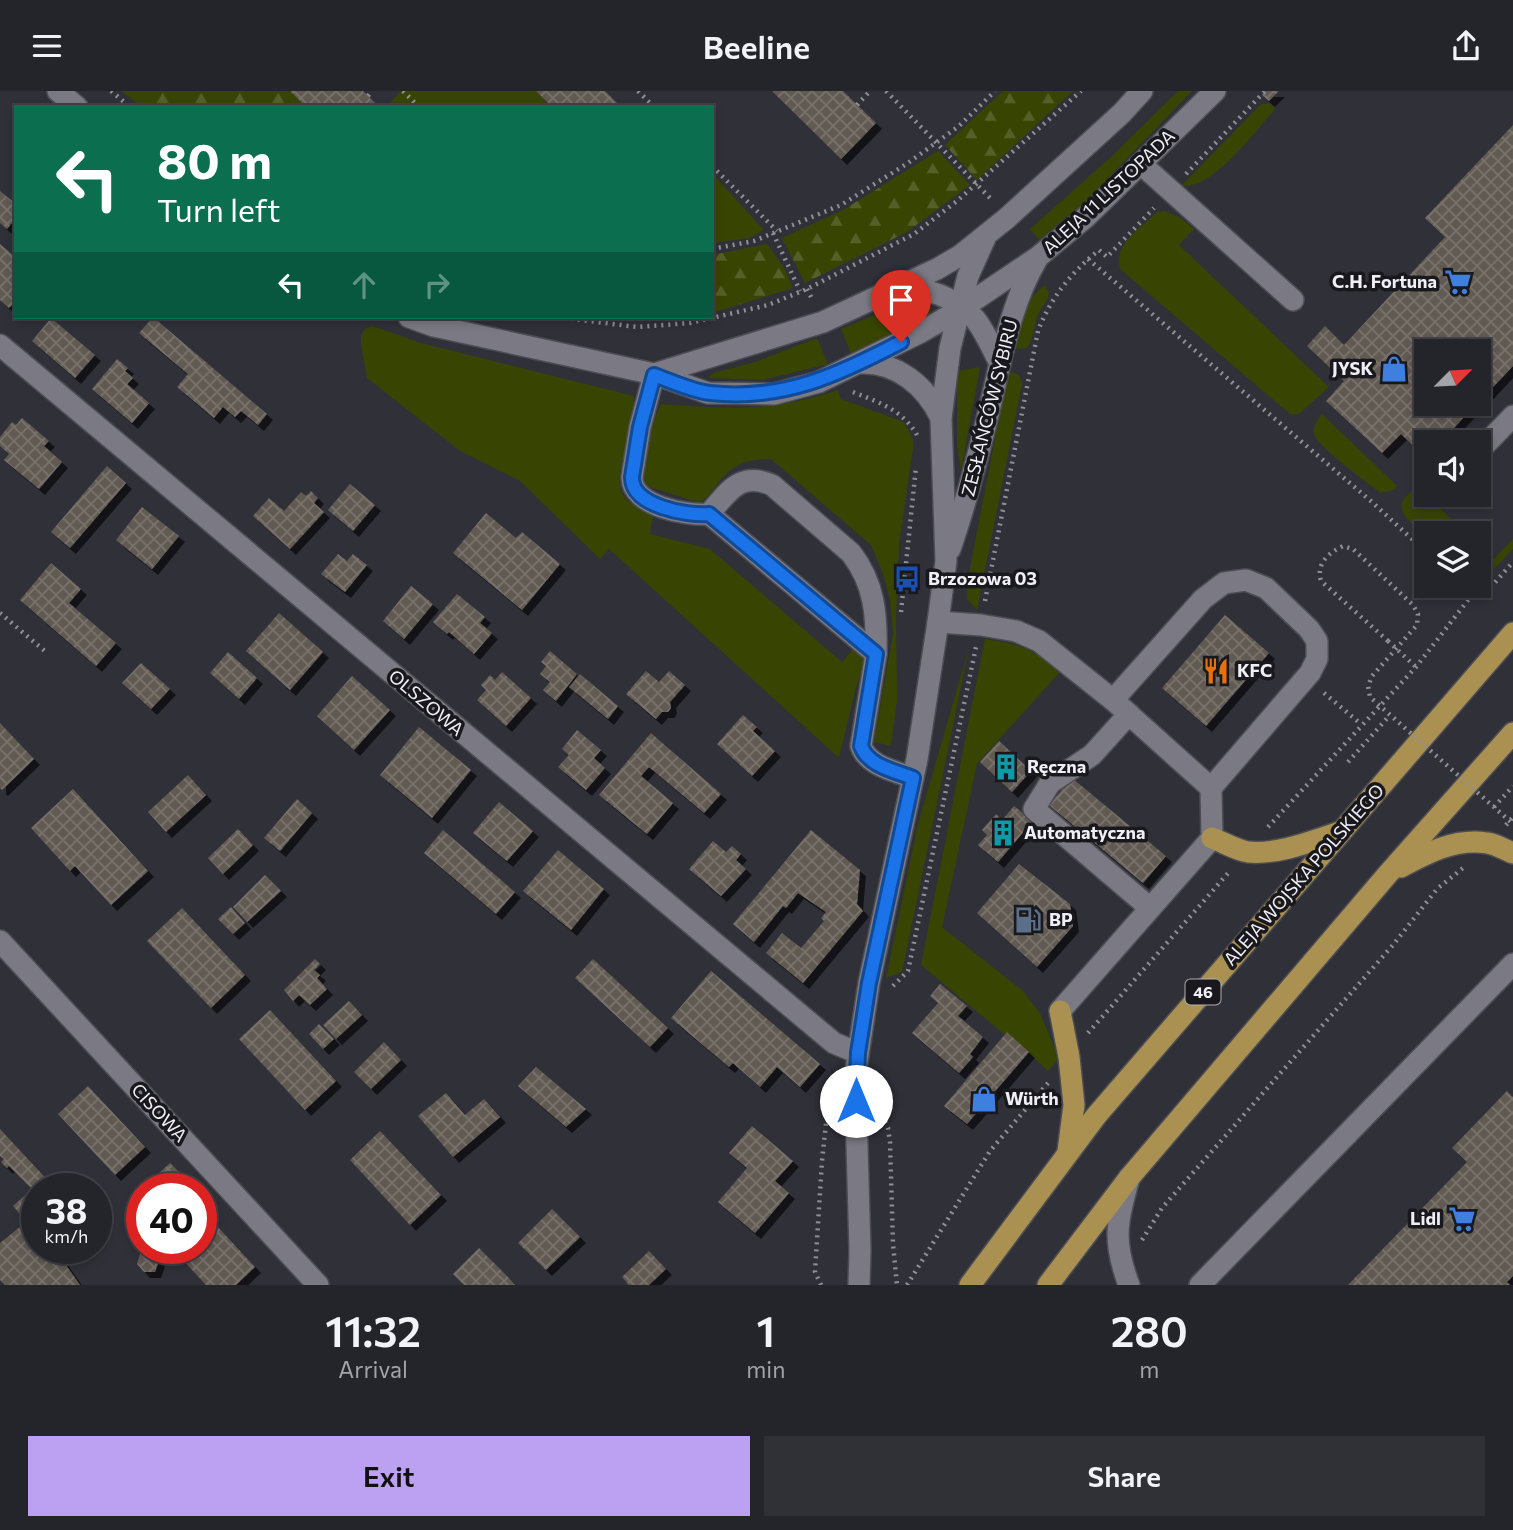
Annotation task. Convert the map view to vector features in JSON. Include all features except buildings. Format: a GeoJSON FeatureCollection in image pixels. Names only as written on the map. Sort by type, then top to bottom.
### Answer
{"type":"FeatureCollection","features":[{"type":"Feature","properties":{"kind":"main road","name":"ALEJA WOJSKA POLSKIEGO"},"geometry":{"type":"LineString","coordinates":[[970,1285],[1096,1116],[1513,633]]}},
{"type":"Feature","properties":{"kind":"main road"},"geometry":{"type":"LineString","coordinates":[[1048,1285],[1129,1178],[1387,875],[1513,733]]}},
{"type":"Feature","properties":{"kind":"main road"},"geometry":{"type":"LineString","coordinates":[[1212,838],[1246,852],[1263,852],[1293,847],[1340,832]]}},
{"type":"Feature","properties":{"kind":"main road"},"geometry":{"type":"LineString","coordinates":[[1387,875],[1435,849],[1456,844],[1489,843],[1513,853]]}},
{"type":"Feature","properties":{"kind":"main road"},"geometry":{"type":"LineString","coordinates":[[1060,1011],[1069,1057],[1073,1105],[1068,1153]]}},
{"type":"Feature","properties":{"kind":"street"},"geometry":{"type":"LineString","coordinates":[[58,91],[75,105]]}},
{"type":"Feature","properties":{"kind":"street","name":"ALEJA 11 LISTOPADA"},"geometry":{"type":"LineString","coordinates":[[654,375],[823,322],[895,290],[953,260],[986,236],[1122,113],[1142,91]]}},
{"type":"Feature","properties":{"kind":"street","name":"ALEJA 11 LISTOPADA"},"geometry":{"type":"LineString","coordinates":[[415,319],[434,326],[654,375],[708,393],[774,394],[819,381],[861,363],[961,309],[1038,257],[1141,165],[1215,91]]}},
{"type":"Feature","properties":{"kind":"street"},"geometry":{"type":"LineString","coordinates":[[1141,165],[1293,300]]}},
{"type":"Feature","properties":{"kind":"street","name":"ZESŁAŃCÓW SYBIRU"},"geometry":{"type":"LineString","coordinates":[[859,1285],[858,1053],[869,983],[913,778],[946,561],[941,418],[950,348],[968,276],[986,236]]}},
{"type":"Feature","properties":{"kind":"street","name":"ZESŁAŃCÓW SYBIRU"},"geometry":{"type":"LineString","coordinates":[[946,561],[973,479],[1000,363],[1020,293],[1038,257]]}},
{"type":"Feature","properties":{"kind":"street","name":"ALEJA 11 LISTOPADA"},"geometry":{"type":"LineString","coordinates":[[895,290],[926,289],[961,309],[975,320],[1000,363]]}},
{"type":"Feature","properties":{"kind":"street","name":"OLSZOWA"},"geometry":{"type":"LineString","coordinates":[[0,345],[834,1043],[858,1053]]}},
{"type":"Feature","properties":{"kind":"street"},"geometry":{"type":"LineString","coordinates":[[861,363],[886,365],[912,380],[929,396],[941,418]]}},
{"type":"Feature","properties":{"kind":"street"},"geometry":{"type":"LineString","coordinates":[[654,375],[640,427],[632,485],[635,492],[644,500],[657,505],[699,515],[709,514],[738,484],[760,480],[772,485],[851,553],[861,565],[874,601],[877,622],[876,654],[861,746],[864,755],[873,762],[913,778]]}},
{"type":"Feature","properties":{"kind":"street"},"geometry":{"type":"LineString","coordinates":[[1491,439],[1513,416]]}},
{"type":"Feature","properties":{"kind":"street"},"geometry":{"type":"LineString","coordinates":[[709,514],[876,654]]}},
{"type":"Feature","properties":{"kind":"street"},"geometry":{"type":"LineString","coordinates":[[1060,1011],[1212,838],[1211,788],[1306,678],[1317,659],[1317,642],[1309,629],[1266,588],[1246,580],[1224,583],[1203,599],[1113,700]]}},
{"type":"Feature","properties":{"kind":"street"},"geometry":{"type":"LineString","coordinates":[[938,622],[1016,631],[1039,642],[1113,700],[1211,788]]}},
{"type":"Feature","properties":{"kind":"street"},"geometry":{"type":"LineString","coordinates":[[1129,714],[1092,755],[1050,783],[1034,809],[1150,908]]}},
{"type":"Feature","properties":{"kind":"street","name":"CISOWA"},"geometry":{"type":"LineString","coordinates":[[0,941],[318,1285]]}},
{"type":"Feature","properties":{"kind":"street"},"geometry":{"type":"LineString","coordinates":[[1200,1285],[1513,964]]}},
{"type":"Feature","properties":{"kind":"street"},"geometry":{"type":"LineString","coordinates":[[1125,1275],[1118,1247],[1117,1225],[1129,1178]]}},
{"type":"Feature","properties":{"kind":"path"},"geometry":{"type":"LineString","coordinates":[[111,91],[128,105]]}},
{"type":"Feature","properties":{"kind":"path"},"geometry":{"type":"LineString","coordinates":[[403,91],[417,105]]}},
{"type":"Feature","properties":{"kind":"path"},"geometry":{"type":"LineString","coordinates":[[638,91],[650,105]]}},
{"type":"Feature","properties":{"kind":"path"},"geometry":{"type":"LineString","coordinates":[[857,105],[870,91]]}},
{"type":"Feature","properties":{"kind":"path"},"geometry":{"type":"LineString","coordinates":[[886,91],[992,200]]}},
{"type":"Feature","properties":{"kind":"path"},"geometry":{"type":"LineString","coordinates":[[714,249],[754,241],[841,205],[908,163],[959,126],[995,91]]}},
{"type":"Feature","properties":{"kind":"path"},"geometry":{"type":"LineString","coordinates":[[714,317],[768,305],[833,277],[914,234],[976,185],[1081,91]]}},
{"type":"Feature","properties":{"kind":"path"},"geometry":{"type":"LineString","coordinates":[[714,168],[775,232],[800,291]]}},
{"type":"Feature","properties":{"kind":"path"},"geometry":{"type":"LineString","coordinates":[[983,611],[1038,331],[1047,307],[1062,286],[1088,259],[1414,541]]}},
{"type":"Feature","properties":{"kind":"path"},"geometry":{"type":"LineString","coordinates":[[573,319],[637,327],[707,319]]}},
{"type":"Feature","properties":{"kind":"path"},"geometry":{"type":"LineString","coordinates":[[848,386],[853,391],[893,409]]}},
{"type":"Feature","properties":{"kind":"path"},"geometry":{"type":"LineString","coordinates":[[1416,667],[1388,641],[1321,581],[1318,571],[1322,562],[1334,550],[1343,546],[1353,549],[1413,605],[1418,614],[1417,625],[1372,676],[1368,686],[1370,697],[1513,824]]}},
{"type":"Feature","properties":{"kind":"path"},"geometry":{"type":"LineString","coordinates":[[1491,586],[1513,562]]}},
{"type":"Feature","properties":{"kind":"path"},"geometry":{"type":"LineString","coordinates":[[1265,829],[1416,667],[1470,598]]}},
{"type":"Feature","properties":{"kind":"path"},"geometry":{"type":"LineString","coordinates":[[0,613],[47,653]]}},
{"type":"Feature","properties":{"kind":"path"},"geometry":{"type":"LineString","coordinates":[[892,988],[908,971],[977,641]]}},
{"type":"Feature","properties":{"kind":"path"},"geometry":{"type":"LineString","coordinates":[[1306,678],[1361,724]]}},
{"type":"Feature","properties":{"kind":"path"},"geometry":{"type":"LineString","coordinates":[[1348,762],[1390,715]]}},
{"type":"Feature","properties":{"kind":"path"},"geometry":{"type":"LineString","coordinates":[[1494,807],[1513,786]]}},
{"type":"Feature","properties":{"kind":"path"},"geometry":{"type":"LineString","coordinates":[[1084,1038],[1246,852]]}},
{"type":"Feature","properties":{"kind":"path"},"geometry":{"type":"LineString","coordinates":[[1125,1275],[1162,1208],[1393,945],[1437,889],[1473,860]]}},
{"type":"Feature","properties":{"kind":"path"},"geometry":{"type":"LineString","coordinates":[[907,1285],[990,1151],[1050,1080]]}},
{"type":"Feature","properties":{"kind":"path"},"geometry":{"type":"LineString","coordinates":[[821,1285],[816,1272],[822,1161],[830,1082]]}},
{"type":"Feature","properties":{"kind":"path"},"geometry":{"type":"LineString","coordinates":[[880,1111],[888,1128],[890,1142],[892,1244],[897,1285]]}},
{"type":"Feature","properties":{"kind":"green space"},"geometry":{"type":"Polygon","coordinates":[[[122,91],[290,91],[304,105],[139,105],[122,91]]]}},
{"type":"Feature","properties":{"kind":"green space"},"geometry":{"type":"Polygon","coordinates":[[[401,91],[536,91],[550,105],[388,105],[401,91]]]}},
{"type":"Feature","properties":{"kind":"green space"},"geometry":{"type":"Polygon","coordinates":[[[1003,91],[1073,91],[977,180],[945,145],[1003,91]]]}},
{"type":"Feature","properties":{"kind":"green space"},"geometry":{"type":"Polygon","coordinates":[[[1178,91],[1192,91],[1085,202],[1039,240],[1030,229],[1112,156],[1178,91]]]}},
{"type":"Feature","properties":{"kind":"green space"},"geometry":{"type":"Polygon","coordinates":[[[1261,104],[1271,104],[1275,109],[1233,157],[1206,179],[1194,185],[1182,185],[1261,104]]]}},
{"type":"Feature","properties":{"kind":"green space"},"geometry":{"type":"Polygon","coordinates":[[[938,151],[970,185],[907,232],[805,283],[782,238],[843,210],[938,151]]]}},
{"type":"Feature","properties":{"kind":"green space"},"geometry":{"type":"Polygon","coordinates":[[[714,175],[764,230],[750,238],[714,243],[714,175]]]}},
{"type":"Feature","properties":{"kind":"green space"},"geometry":{"type":"Polygon","coordinates":[[[1165,211],[1181,218],[1194,229],[1179,245],[1329,387],[1299,414],[1290,414],[1121,270],[1120,253],[1129,238],[1157,212],[1165,211]]]}},
{"type":"Feature","properties":{"kind":"green space"},"geometry":{"type":"Polygon","coordinates":[[[767,244],[784,268],[793,288],[714,312],[714,255],[767,244]]]}},
{"type":"Feature","properties":{"kind":"green space"},"geometry":{"type":"Polygon","coordinates":[[[1045,285],[1048,298],[1037,316],[1031,342],[1027,348],[1013,349],[1027,306],[1045,285]]]}},
{"type":"Feature","properties":{"kind":"green space"},"geometry":{"type":"Polygon","coordinates":[[[899,305],[930,305],[932,313],[851,354],[841,329],[899,305]]]}},
{"type":"Feature","properties":{"kind":"green space"},"geometry":{"type":"Polygon","coordinates":[[[373,326],[421,343],[634,396],[620,485],[628,501],[653,513],[650,534],[710,549],[842,662],[853,649],[859,648],[865,653],[865,663],[856,687],[839,758],[609,549],[600,559],[520,481],[460,451],[367,378],[361,336],[365,328],[373,326]]]}},
{"type":"Feature","properties":{"kind":"green space"},"geometry":{"type":"Polygon","coordinates":[[[817,338],[828,364],[763,380],[708,378],[713,373],[755,362],[817,338]]]}},
{"type":"Feature","properties":{"kind":"green space"},"geometry":{"type":"Polygon","coordinates":[[[980,367],[961,471],[957,445],[957,371],[980,367]]]}},
{"type":"Feature","properties":{"kind":"green space"},"geometry":{"type":"Polygon","coordinates":[[[1008,372],[1018,375],[1022,384],[977,610],[967,599],[967,583],[1008,372]]]}},
{"type":"Feature","properties":{"kind":"green space"},"geometry":{"type":"Polygon","coordinates":[[[838,390],[841,399],[904,422],[914,442],[899,544],[897,700],[891,746],[874,742],[893,634],[890,599],[871,545],[771,459],[746,462],[734,468],[700,503],[644,485],[647,443],[661,404],[751,407],[792,402],[838,390]]]}},
{"type":"Feature","properties":{"kind":"green space"},"geometry":{"type":"Polygon","coordinates":[[[1322,414],[1397,486],[1394,490],[1381,493],[1317,440],[1314,431],[1322,414]]]}},
{"type":"Feature","properties":{"kind":"green space"},"geometry":{"type":"Polygon","coordinates":[[[1414,489],[1414,507],[1439,507],[1453,521],[1414,521],[1414,524],[1402,509],[1403,500],[1414,489]]]}},
{"type":"Feature","properties":{"kind":"green space"},"geometry":{"type":"Polygon","coordinates":[[[1513,539],[1513,549],[1491,572],[1491,556],[1494,559],[1513,539]]]}},
{"type":"Feature","properties":{"kind":"green space"},"geometry":{"type":"Polygon","coordinates":[[[985,639],[1007,643],[1034,653],[1059,673],[977,764],[942,927],[1023,991],[1040,1013],[1059,1058],[1048,1071],[1007,1033],[1005,1035],[921,965],[985,639]]]}},
{"type":"Feature","properties":{"kind":"green space"},"geometry":{"type":"Polygon","coordinates":[[[969,648],[902,972],[886,978],[918,824],[969,648]]]}},
{"type":"Feature","properties":{"kind":"place","name":"C.H. Fortuna"},"geometry":{"type":"Point","coordinates":[1458,282]}},
{"type":"Feature","properties":{"kind":"place","name":"JYSK"},"geometry":{"type":"Point","coordinates":[1394,369]}},
{"type":"Feature","properties":{"kind":"place","name":"Brzozowa 03"},"geometry":{"type":"Point","coordinates":[907,579]}},
{"type":"Feature","properties":{"kind":"place","name":"KFC"},"geometry":{"type":"Point","coordinates":[1216,671]}},
{"type":"Feature","properties":{"kind":"place","name":"Ręczna"},"geometry":{"type":"Point","coordinates":[1006,767]}},
{"type":"Feature","properties":{"kind":"place","name":"Automatyczna"},"geometry":{"type":"Point","coordinates":[1003,833]}},
{"type":"Feature","properties":{"kind":"place","name":"BP"},"geometry":{"type":"Point","coordinates":[1028,920]}},
{"type":"Feature","properties":{"kind":"place","name":"Würth"},"geometry":{"type":"Point","coordinates":[984,1099]}},
{"type":"Feature","properties":{"kind":"place","name":"Lidl"},"geometry":{"type":"Point","coordinates":[1462,1219]}},
{"type":"Feature","properties":{"kind":"route"},"geometry":{"type":"LineString","coordinates":[[856,1101],[858,1053],[869,983],[913,778],[873,762],[864,755],[861,746],[876,654],[709,514],[699,515],[644,500],[635,492],[632,477],[640,427],[654,375],[708,393],[774,394],[819,381],[901,342]]}}]}
